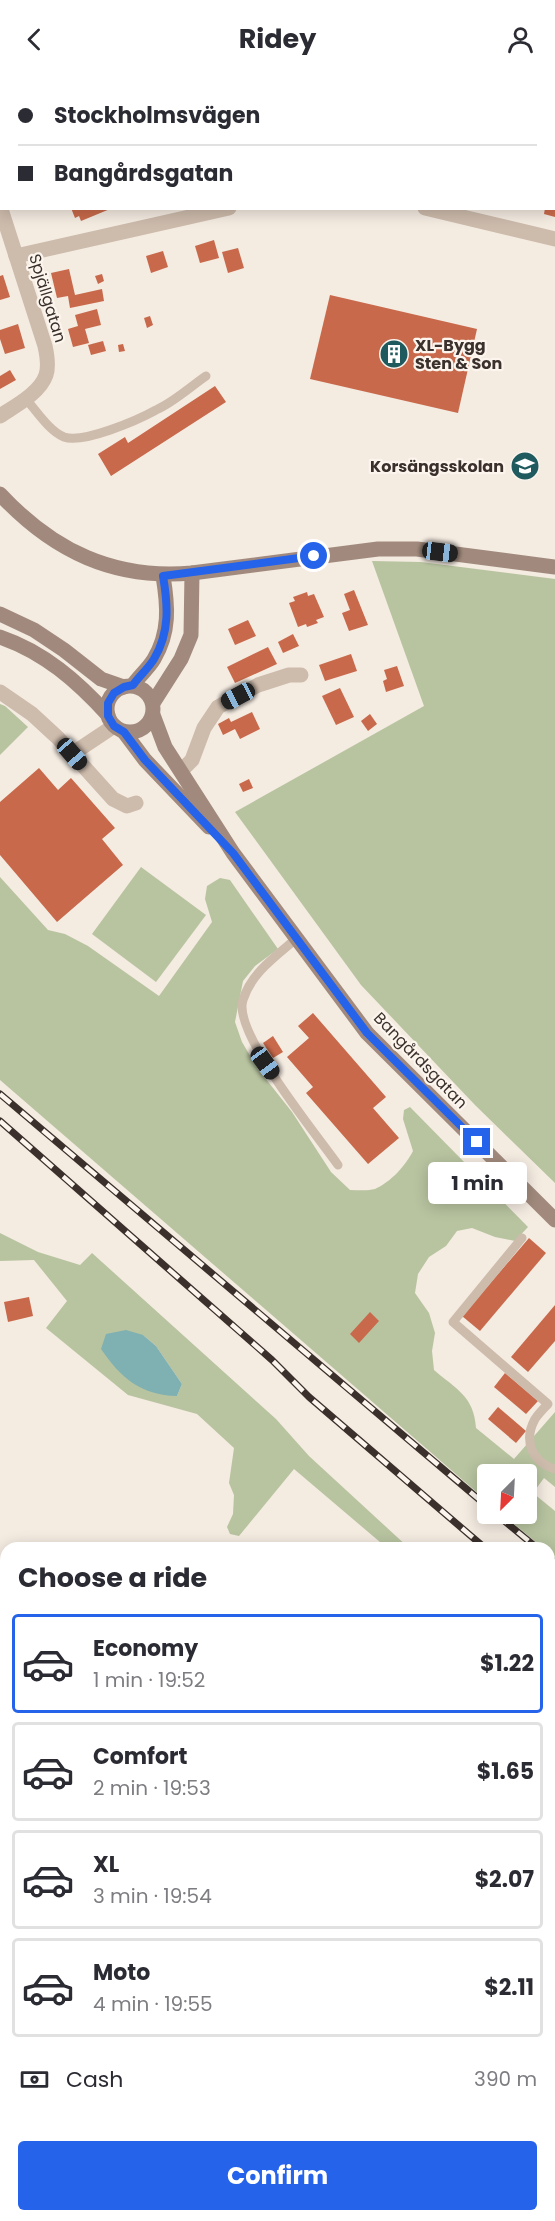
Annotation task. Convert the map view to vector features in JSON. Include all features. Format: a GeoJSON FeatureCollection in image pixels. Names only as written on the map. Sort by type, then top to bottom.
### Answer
{"type":"FeatureCollection","features":[{"type":"Feature","properties":{"kind":"main road"},"geometry":{"type":"LineString","coordinates":[[0,494],[46,536],[65,549],[118,568],[163,576],[378,549],[417,549],[555,567]]}},
{"type":"Feature","properties":{"kind":"main road"},"geometry":{"type":"LineString","coordinates":[[163,576],[167,622],[155,657],[129,686],[114,693],[108,703],[115,725],[136,732],[147,726],[153,709],[181,659],[191,635],[192,573]]}},
{"type":"Feature","properties":{"kind":"main road"},"geometry":{"type":"LineString","coordinates":[[0,614],[34,630],[101,679],[147,693],[153,709]]}},
{"type":"Feature","properties":{"kind":"main road","name":"Bangårdsgatan"},"geometry":{"type":"LineString","coordinates":[[0,637],[35,652],[63,670],[233,853]]}},
{"type":"Feature","properties":{"kind":"main road","name":"Bangårdsgatan"},"geometry":{"type":"LineString","coordinates":[[153,709],[165,747],[233,853],[367,1033],[555,1220]]}},
{"type":"Feature","properties":{"kind":"street","name":"Spjällgatan"},"geometry":{"type":"LineString","coordinates":[[0,416],[40,385],[46,374],[48,361],[1,210]]}},
{"type":"Feature","properties":{"kind":"street"},"geometry":{"type":"LineString","coordinates":[[16,256],[220,210]]}},
{"type":"Feature","properties":{"kind":"street"},"geometry":{"type":"LineString","coordinates":[[434,210],[555,240]]}},
{"type":"Feature","properties":{"kind":"street"},"geometry":{"type":"LineString","coordinates":[[181,771],[192,760],[204,728],[219,707],[258,685],[289,675],[301,675]]}},
{"type":"Feature","properties":{"kind":"street"},"geometry":{"type":"LineString","coordinates":[[0,692],[32,714],[112,799],[127,806],[136,803]]}},
{"type":"Feature","properties":{"kind":"street"},"geometry":{"type":"LineString","coordinates":[[72,754],[115,725]]}},
{"type":"Feature","properties":{"kind":"lane"},"geometry":{"type":"LineString","coordinates":[[25,398],[55,430],[64,437],[75,439],[94,436],[157,410],[206,376]]}},
{"type":"Feature","properties":{"kind":"lane"},"geometry":{"type":"LineString","coordinates":[[297,938],[260,971],[248,986],[242,1003],[243,1020],[265,1063],[338,1165]]}},
{"type":"Feature","properties":{"kind":"lane"},"geometry":{"type":"LineString","coordinates":[[522,1238],[453,1322],[548,1404]]}},
{"type":"Feature","properties":{"kind":"lane"},"geometry":{"type":"LineString","coordinates":[[555,1395],[535,1419],[531,1445],[534,1456],[540,1462],[555,1469]]}},
{"type":"Feature","properties":{"kind":"green space"},"geometry":{"type":"Polygon","coordinates":[[[372,561],[421,562],[555,579],[555,1183],[475,1105],[361,985],[235,812],[424,706],[372,561]]]}},
{"type":"Feature","properties":{"kind":"green space"},"geometry":{"type":"Polygon","coordinates":[[[0,704],[28,727],[0,755],[0,704]]]}},
{"type":"Feature","properties":{"kind":"green space"},"geometry":{"type":"Polygon","coordinates":[[[141,867],[206,915],[156,982],[92,934],[141,867]]]}},
{"type":"Feature","properties":{"kind":"green space"},"geometry":{"type":"Polygon","coordinates":[[[0,877],[48,930],[65,934],[88,946],[159,996],[212,922],[205,899],[207,886],[220,878],[230,880],[278,949],[255,966],[243,981],[235,1022],[242,1042],[258,1069],[292,1112],[331,1172],[350,1190],[375,1189],[392,1178],[413,1151],[403,1119],[404,1110],[410,1107],[528,1227],[515,1241],[495,1237],[472,1228],[457,1231],[446,1246],[429,1257],[418,1274],[415,1293],[429,1313],[435,1333],[432,1351],[434,1370],[468,1401],[475,1417],[476,1428],[514,1459],[555,1412],[555,1487],[544,1478],[537,1488],[537,1464],[477,1464],[477,1492],[0,1080],[0,877]]]}},
{"type":"Feature","properties":{"kind":"green space"},"geometry":{"type":"Polygon","coordinates":[[[0,1233],[38,1252],[80,1265],[92,1253],[276,1419],[309,1456],[402,1542],[380,1542],[294,1469],[239,1536],[230,1534],[227,1527],[233,1514],[234,1495],[229,1483],[234,1448],[197,1414],[128,1395],[46,1328],[67,1301],[34,1260],[0,1261],[0,1233]],[[143,1335],[177,1396],[182,1384],[156,1346],[143,1335]]]}},
{"type":"Feature","properties":{"kind":"green space"},"geometry":{"type":"Polygon","coordinates":[[[537,1496],[555,1511],[555,1542],[536,1542],[514,1524],[537,1524],[537,1496]]]}},
{"type":"Feature","properties":{"kind":"water"},"geometry":{"type":"Polygon","coordinates":[[[126,1330],[143,1335],[156,1346],[182,1384],[177,1396],[164,1395],[142,1388],[124,1376],[108,1359],[101,1349],[106,1334],[126,1330]]]}},
{"type":"Feature","properties":{"kind":"building"},"geometry":{"type":"Polygon","coordinates":[[[72,210],[108,210],[81,221],[79,216],[75,218],[72,210]]]}},
{"type":"Feature","properties":{"kind":"building"},"geometry":{"type":"Polygon","coordinates":[[[545,210],[555,210],[555,217],[544,214],[545,210]]]}},
{"type":"Feature","properties":{"kind":"building"},"geometry":{"type":"Polygon","coordinates":[[[214,240],[219,258],[200,263],[195,246],[214,240]]]}},
{"type":"Feature","properties":{"kind":"building"},"geometry":{"type":"Polygon","coordinates":[[[238,248],[244,268],[228,273],[222,252],[238,248]]]}},
{"type":"Feature","properties":{"kind":"building"},"geometry":{"type":"Polygon","coordinates":[[[163,251],[168,267],[151,273],[146,256],[163,251]]]}},
{"type":"Feature","properties":{"kind":"building"},"geometry":{"type":"Polygon","coordinates":[[[69,269],[75,295],[102,289],[104,301],[70,308],[68,296],[57,298],[51,273],[69,269]]]}},
{"type":"Feature","properties":{"kind":"building"},"geometry":{"type":"Polygon","coordinates":[[[102,274],[104,281],[98,284],[95,276],[102,274]]]}},
{"type":"Feature","properties":{"kind":"building"},"geometry":{"type":"Polygon","coordinates":[[[3,275],[10,297],[0,300],[0,276],[3,275]]]}},
{"type":"Feature","properties":{"kind":"building","name":"XL-Bygg Sten & Son"},"geometry":{"type":"Polygon","coordinates":[[[330,295],[477,329],[458,413],[310,379],[330,295]]]}},
{"type":"Feature","properties":{"kind":"building"},"geometry":{"type":"Polygon","coordinates":[[[97,309],[101,325],[85,329],[89,343],[73,347],[68,329],[78,326],[75,315],[97,309]]]}},
{"type":"Feature","properties":{"kind":"building"},"geometry":{"type":"Polygon","coordinates":[[[150,316],[153,325],[147,328],[144,318],[150,316]]]}},
{"type":"Feature","properties":{"kind":"building"},"geometry":{"type":"Polygon","coordinates":[[[18,324],[25,348],[5,354],[0,339],[0,330],[18,324]]]}},
{"type":"Feature","properties":{"kind":"building"},"geometry":{"type":"Polygon","coordinates":[[[103,341],[106,351],[91,355],[88,345],[103,341]]]}},
{"type":"Feature","properties":{"kind":"building"},"geometry":{"type":"Polygon","coordinates":[[[123,344],[125,351],[119,352],[118,345],[123,344]]]}},
{"type":"Feature","properties":{"kind":"building"},"geometry":{"type":"Polygon","coordinates":[[[10,370],[16,380],[0,389],[0,376],[10,370]]]}},
{"type":"Feature","properties":{"kind":"building"},"geometry":{"type":"Polygon","coordinates":[[[215,386],[226,402],[111,476],[98,454],[125,437],[128,443],[215,386]]]}},
{"type":"Feature","properties":{"kind":"building"},"geometry":{"type":"Polygon","coordinates":[[[354,590],[368,625],[349,631],[342,613],[350,610],[344,594],[354,590]]]}},
{"type":"Feature","properties":{"kind":"building"},"geometry":{"type":"Polygon","coordinates":[[[307,592],[308,596],[314,594],[324,617],[316,620],[318,623],[298,627],[289,603],[295,601],[293,597],[307,592]]]}},
{"type":"Feature","properties":{"kind":"building"},"geometry":{"type":"Polygon","coordinates":[[[248,620],[256,636],[235,645],[228,629],[248,620]]]}},
{"type":"Feature","properties":{"kind":"building"},"geometry":{"type":"Polygon","coordinates":[[[293,634],[299,646],[283,653],[278,642],[293,634]]]}},
{"type":"Feature","properties":{"kind":"building"},"geometry":{"type":"Polygon","coordinates":[[[268,647],[277,664],[235,683],[227,667],[268,647]]]}},
{"type":"Feature","properties":{"kind":"building"},"geometry":{"type":"Polygon","coordinates":[[[351,654],[357,671],[325,681],[319,665],[351,654]]]}},
{"type":"Feature","properties":{"kind":"building"},"geometry":{"type":"Polygon","coordinates":[[[397,666],[404,686],[386,692],[383,681],[387,679],[384,670],[397,666]]]}},
{"type":"Feature","properties":{"kind":"building"},"geometry":{"type":"Polygon","coordinates":[[[340,688],[354,717],[336,725],[322,696],[340,688]]]}},
{"type":"Feature","properties":{"kind":"building"},"geometry":{"type":"Polygon","coordinates":[[[252,712],[260,729],[240,739],[235,729],[223,735],[218,724],[229,718],[231,722],[252,712]]]}},
{"type":"Feature","properties":{"kind":"building"},"geometry":{"type":"Polygon","coordinates":[[[370,714],[377,724],[368,731],[361,721],[370,714]]]}},
{"type":"Feature","properties":{"kind":"building"},"geometry":{"type":"Polygon","coordinates":[[[39,768],[58,790],[71,778],[115,828],[102,839],[123,865],[57,922],[0,855],[0,802],[39,768]]]}},
{"type":"Feature","properties":{"kind":"building"},"geometry":{"type":"Polygon","coordinates":[[[249,779],[253,788],[243,792],[239,784],[249,779]]]}},
{"type":"Feature","properties":{"kind":"building"},"geometry":{"type":"Polygon","coordinates":[[[313,1013],[386,1097],[373,1108],[399,1138],[368,1164],[306,1093],[313,1087],[287,1057],[309,1038],[298,1026],[313,1013]]]}},
{"type":"Feature","properties":{"kind":"building"},"geometry":{"type":"Polygon","coordinates":[[[273,1036],[283,1052],[273,1058],[263,1043],[273,1036]]]}},
{"type":"Feature","properties":{"kind":"building"},"geometry":{"type":"Polygon","coordinates":[[[529,1238],[546,1253],[480,1331],[462,1316],[529,1238]]]}},
{"type":"Feature","properties":{"kind":"building"},"geometry":{"type":"Polygon","coordinates":[[[29,1297],[33,1316],[8,1322],[4,1302],[29,1297]]]}},
{"type":"Feature","properties":{"kind":"building"},"geometry":{"type":"Polygon","coordinates":[[[555,1305],[555,1341],[528,1372],[511,1357],[555,1305]]]}},
{"type":"Feature","properties":{"kind":"building"},"geometry":{"type":"Polygon","coordinates":[[[370,1312],[379,1321],[359,1343],[350,1334],[370,1312]]]}},
{"type":"Feature","properties":{"kind":"building"},"geometry":{"type":"Polygon","coordinates":[[[505,1373],[538,1401],[526,1414],[494,1387],[505,1373]]]}},
{"type":"Feature","properties":{"kind":"building"},"geometry":{"type":"Polygon","coordinates":[[[498,1407],[526,1431],[516,1443],[488,1419],[498,1407]]]}},
{"type":"Feature","properties":{"kind":"railway"},"geometry":{"type":"LineString","coordinates":[[0,1094],[477,1498]]}},
{"type":"Feature","properties":{"kind":"railway"},"geometry":{"type":"LineString","coordinates":[[0,1121],[272,1360],[309,1397],[478,1542]]}},
{"type":"Feature","properties":{"kind":"railway"},"geometry":{"type":"LineString","coordinates":[[508,1524],[530,1542]]}},
{"type":"Feature","properties":{"kind":"place","name":"XL-Bygg Sten & Son"},"geometry":{"type":"Point","coordinates":[394,354]}},
{"type":"Feature","properties":{"kind":"place","name":"Korsängsskolan"},"geometry":{"type":"Point","coordinates":[525,466]}},
{"type":"Feature","properties":{"kind":"route"},"geometry":{"type":"LineString","coordinates":[[314,556],[163,576],[167,622],[164,636],[155,657],[133,685],[114,693],[108,703],[108,716],[114,726],[124,732],[145,760],[233,853],[367,1033],[477,1142]]}}]}
